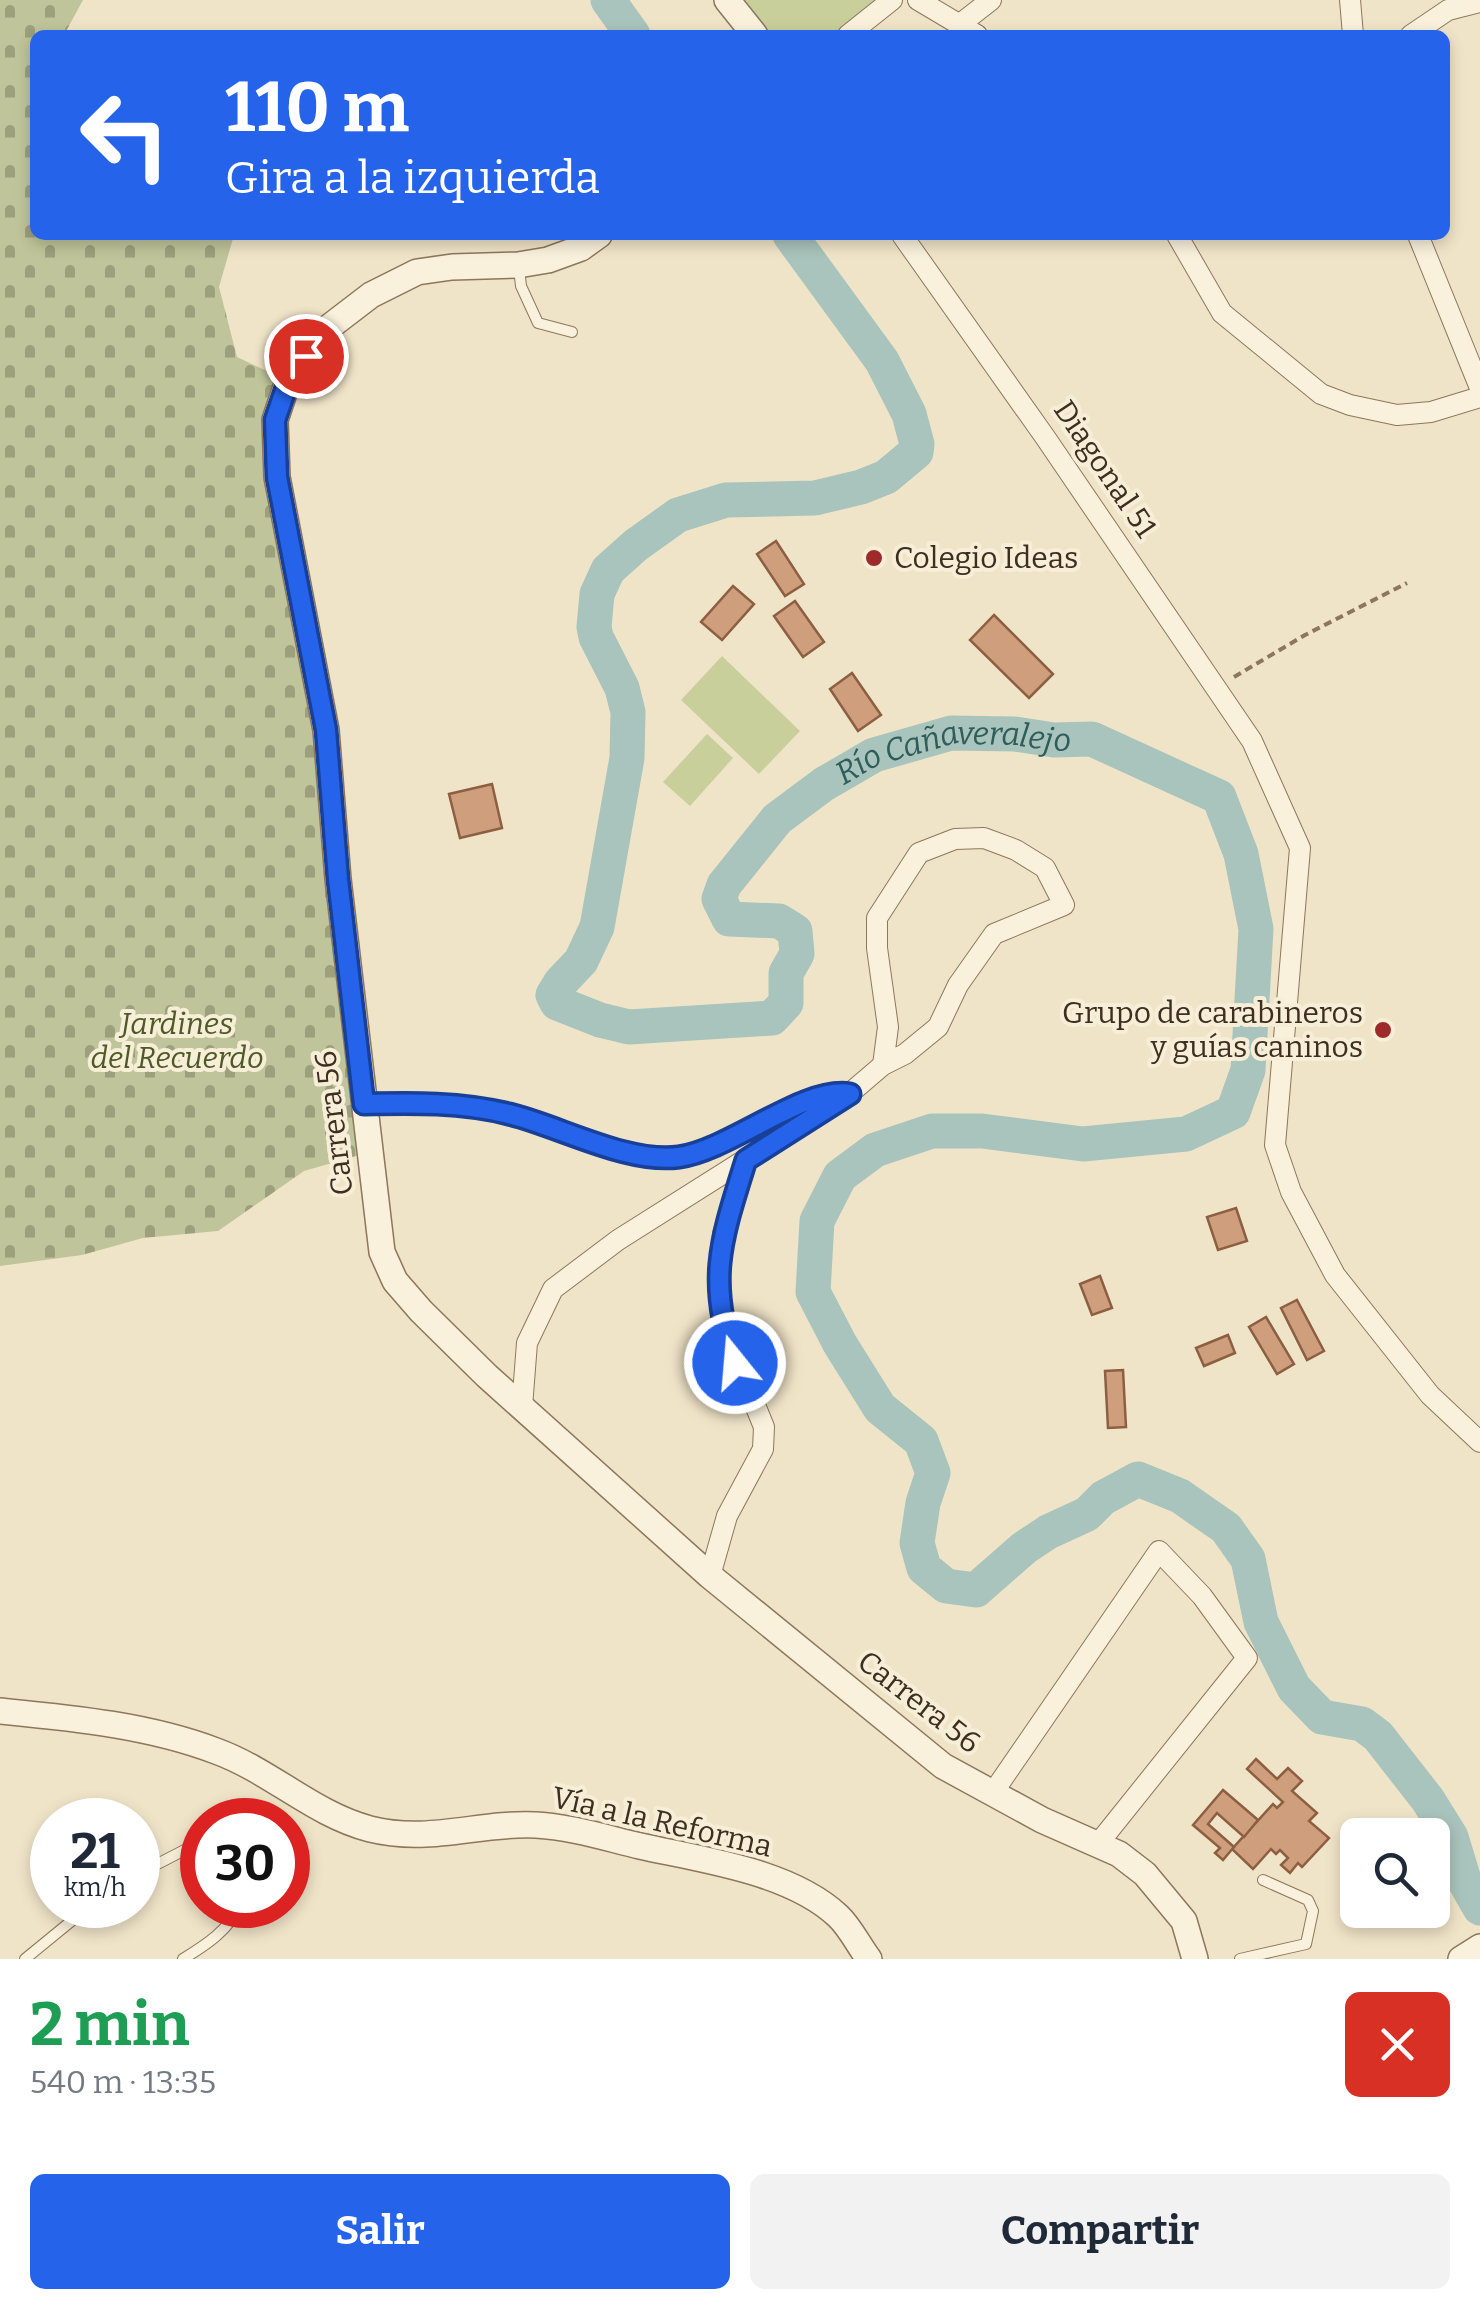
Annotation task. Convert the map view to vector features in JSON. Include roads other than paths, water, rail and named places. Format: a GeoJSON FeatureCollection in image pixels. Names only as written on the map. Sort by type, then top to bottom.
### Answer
{"type":"FeatureCollection","features":[{"type":"Feature","properties":{"kind":"street"},"geometry":{"type":"LineString","coordinates":[[727,0],[751,30]]}},
{"type":"Feature","properties":{"kind":"street"},"geometry":{"type":"LineString","coordinates":[[854,30],[892,0]]}},
{"type":"Feature","properties":{"kind":"street"},"geometry":{"type":"LineString","coordinates":[[918,0],[968,30],[991,0]]}},
{"type":"Feature","properties":{"kind":"street"},"geometry":{"type":"LineString","coordinates":[[1350,0],[1353,30]]}},
{"type":"Feature","properties":{"kind":"street"},"geometry":{"type":"LineString","coordinates":[[1418,30],[1448,10],[1480,2]]}},
{"type":"Feature","properties":{"kind":"street","name":"Carrera 56"},"geometry":{"type":"LineString","coordinates":[[591,240],[548,260],[518,266],[417,272],[371,295],[324,331],[288,382],[275,420],[277,477],[326,730],[338,879],[382,1252],[395,1281],[420,1311],[522,1407],[710,1576],[943,1766],[992,1794],[1119,1854],[1146,1874],[1184,1920],[1195,1959]]}},
{"type":"Feature","properties":{"kind":"street","name":"Diagonal 51"},"geometry":{"type":"LineString","coordinates":[[905,240],[1252,740],[1300,848],[1276,1144],[1291,1192],[1335,1274],[1430,1395],[1480,1442]]}},
{"type":"Feature","properties":{"kind":"street"},"geometry":{"type":"LineString","coordinates":[[1180,240],[1222,313],[1322,394],[1350,405],[1398,415],[1431,412],[1480,397]]}},
{"type":"Feature","properties":{"kind":"street"},"geometry":{"type":"LineString","coordinates":[[1420,240],[1480,388]]}},
{"type":"Feature","properties":{"kind":"street"},"geometry":{"type":"LineString","coordinates":[[522,1407],[528,1343],[554,1289],[618,1240],[850,1094],[883,1065],[905,1054],[938,1027],[958,985],[994,934],[1064,905],[1045,868],[1016,850],[984,838],[955,838],[919,854],[876,918],[876,948],[888,1027],[883,1065]]}},
{"type":"Feature","properties":{"kind":"street"},"geometry":{"type":"LineString","coordinates":[[364,1104],[463,1106],[510,1114],[621,1150],[679,1157],[712,1147],[814,1099],[837,1092],[850,1094]]}},
{"type":"Feature","properties":{"kind":"street"},"geometry":{"type":"LineString","coordinates":[[710,1576],[727,1516],[763,1449],[764,1427],[722,1324],[718,1283],[722,1234],[746,1160]]}},
{"type":"Feature","properties":{"kind":"street"},"geometry":{"type":"LineString","coordinates":[[992,1794],[1160,1550],[1202,1596],[1247,1658],[1098,1844]]}},
{"type":"Feature","properties":{"kind":"street","name":"Vía a la Reforma"},"geometry":{"type":"LineString","coordinates":[[0,1711],[135,1730],[214,1750],[261,1771],[334,1818],[375,1830],[437,1836],[533,1825],[566,1828],[741,1869],[793,1887],[838,1916],[869,1959]]}},
{"type":"Feature","properties":{"kind":"street"},"geometry":{"type":"LineString","coordinates":[[1461,1959],[1480,1948]]}},
{"type":"Feature","properties":{"kind":"lane"},"geometry":{"type":"LineString","coordinates":[[518,266],[520,286],[538,323],[572,332]]}},
{"type":"Feature","properties":{"kind":"lane"},"geometry":{"type":"LineString","coordinates":[[1240,1959],[1306,1944],[1313,1910],[1308,1900],[1263,1880]]}},
{"type":"Feature","properties":{"kind":"lane"},"geometry":{"type":"LineString","coordinates":[[24,1959],[62,1928]]}},
{"type":"Feature","properties":{"kind":"lane"},"geometry":{"type":"LineString","coordinates":[[183,1959],[224,1928]]}},
{"type":"Feature","properties":{"kind":"waterway","name":"Río Cañaveralejo"},"geometry":{"type":"LineString","coordinates":[[608,0],[629,30]]}},
{"type":"Feature","properties":{"kind":"waterway","name":"Río Cañaveralejo"},"geometry":{"type":"LineString","coordinates":[[794,240],[882,361],[909,414],[916,452],[886,477],[861,487],[815,498],[726,500],[678,515],[608,570],[597,594],[594,627],[622,688],[628,712],[627,758],[597,927],[581,961],[553,995],[557,1003],[629,1027],[772,1018],[786,1003],[786,973],[797,954],[795,931],[779,921],[729,919],[719,899],[724,885],[777,819],[824,784],[874,755],[951,733],[1092,739],[1219,797],[1241,854],[1256,929],[1248,1070],[1233,1112],[1186,1134],[1083,1144],[982,1131],[932,1131],[875,1150],[840,1176],[817,1221],[813,1292],[880,1408],[921,1441],[933,1473],[923,1503],[917,1543],[924,1568],[946,1586],[976,1590],[1024,1548],[1087,1514],[1103,1498],[1138,1479],[1180,1496],[1226,1528],[1248,1559],[1261,1622],[1294,1688],[1322,1717],[1362,1724],[1378,1736],[1428,1800],[1451,1837],[1464,1880],[1480,1908]]}},
{"type":"Feature","properties":{"kind":"place","name":"Colegio Ideas"},"geometry":{"type":"Point","coordinates":[874,558]}},
{"type":"Feature","properties":{"kind":"place","name":"Grupo de carabineros y guías caninos"},"geometry":{"type":"Point","coordinates":[1383,1030]}},
{"type":"Feature","properties":{"kind":"park label","name":"Jardines del Recuerdo"},"geometry":{"type":"Point","coordinates":[177,1041]}}]}
